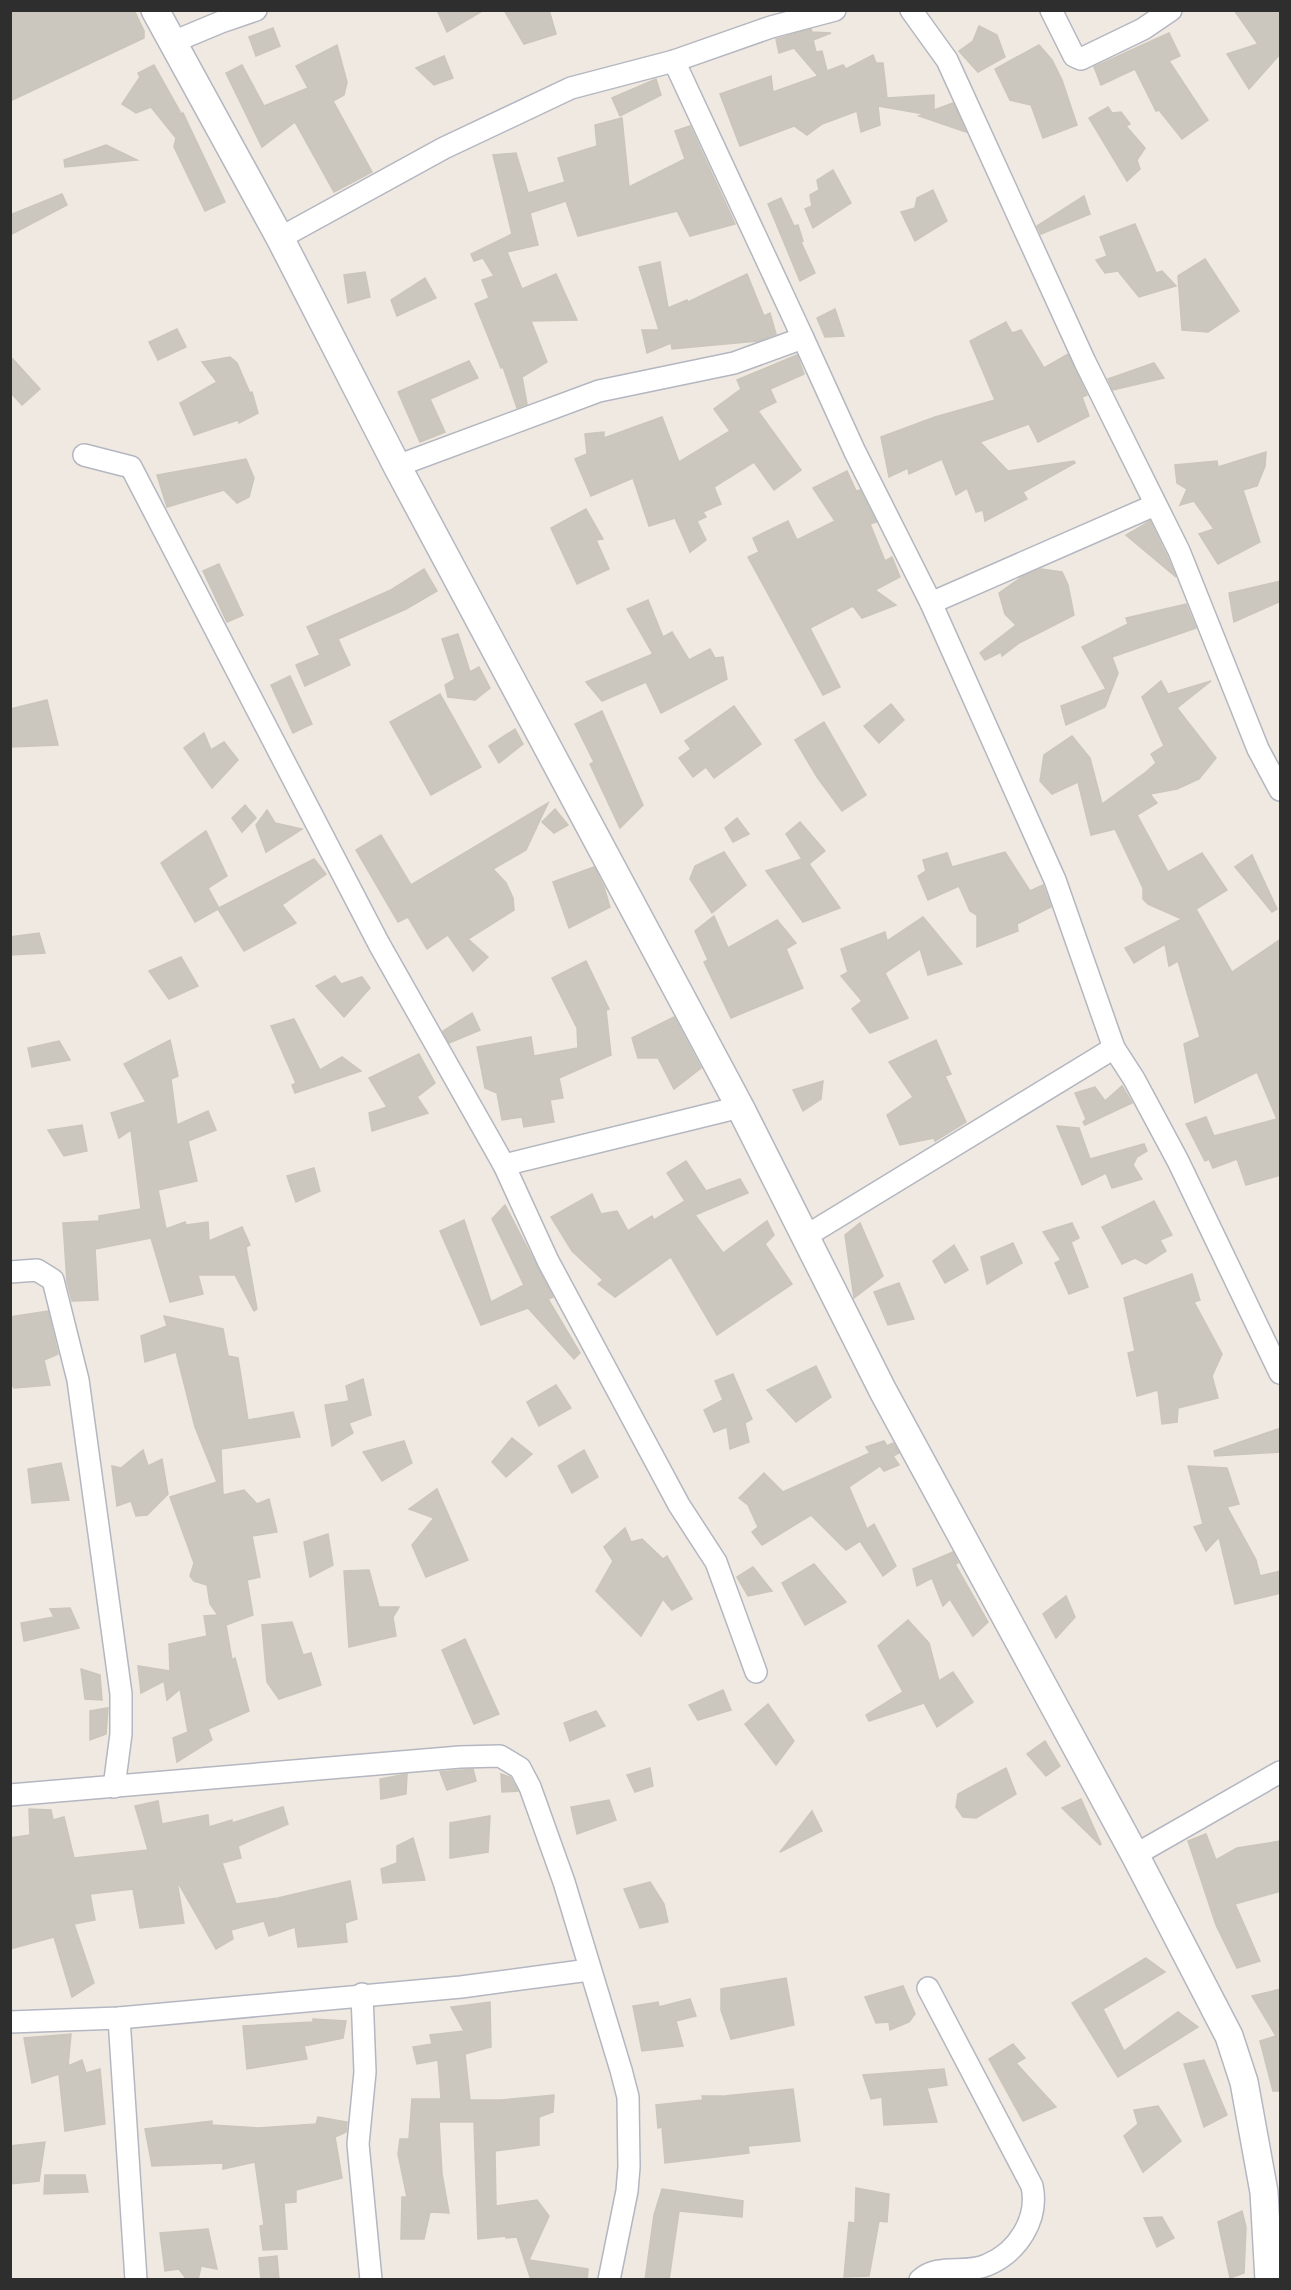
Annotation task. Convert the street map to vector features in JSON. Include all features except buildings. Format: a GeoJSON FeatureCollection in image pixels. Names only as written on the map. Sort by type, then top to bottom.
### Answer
{"type":"FeatureCollection","features":[{"type":"Feature","properties":{"kind":"street"},"geometry":{"type":"LineString","coordinates":[[155,10],[280,238],[397,466],[740,1107],[883,1390],[1135,1855],[1229,2036],[1244,2082],[1264,2192],[1269,2280]]}},
{"type":"Feature","properties":{"kind":"street"},"geometry":{"type":"LineString","coordinates":[[173,42],[256,10]]}},
{"type":"Feature","properties":{"kind":"street"},"geometry":{"type":"LineString","coordinates":[[280,238],[444,148],[572,88],[675,61],[771,27],[835,10]]}},
{"type":"Feature","properties":{"kind":"street"},"geometry":{"type":"LineString","coordinates":[[912,10],[947,60],[1085,362],[1179,551],[1258,749],[1281,790]]}},
{"type":"Feature","properties":{"kind":"street"},"geometry":{"type":"LineString","coordinates":[[1051,10],[1074,56],[1081,59],[1143,29],[1172,10]]}},
{"type":"Feature","properties":{"kind":"street"},"geometry":{"type":"LineString","coordinates":[[675,61],[855,452],[931,603],[1055,879],[1114,1048],[1178,1161],[1274,1342],[1281,1373]]}},
{"type":"Feature","properties":{"kind":"street"},"geometry":{"type":"LineString","coordinates":[[397,466],[599,391],[734,363],[803,338]]}},
{"type":"Feature","properties":{"kind":"street"},"geometry":{"type":"LineString","coordinates":[[84,455],[130,467],[357,904],[504,1165],[548,1261],[679,1505],[716,1562],[756,1672]]}},
{"type":"Feature","properties":{"kind":"street"},"geometry":{"type":"LineString","coordinates":[[931,603],[1155,505]]}},
{"type":"Feature","properties":{"kind":"street"},"geometry":{"type":"LineString","coordinates":[[806,1236],[1114,1048]]}},
{"type":"Feature","properties":{"kind":"street"},"geometry":{"type":"LineString","coordinates":[[504,1165],[740,1107]]}},
{"type":"Feature","properties":{"kind":"street"},"geometry":{"type":"LineString","coordinates":[[10,1272],[37,1270],[53,1281],[78,1380],[121,1694],[121,1734],[114,1787]]}},
{"type":"Feature","properties":{"kind":"street"},"geometry":{"type":"LineString","coordinates":[[10,1795],[460,1757],[500,1756],[520,1768],[530,1787],[564,1882],[628,2097],[627,2191],[609,2280]]}},
{"type":"Feature","properties":{"kind":"street"},"geometry":{"type":"LineString","coordinates":[[1135,1855],[1281,1772]]}},
{"type":"Feature","properties":{"kind":"street"},"geometry":{"type":"LineString","coordinates":[[10,2022],[119,2018],[362,1994],[461,1987],[589,1970]]}},
{"type":"Feature","properties":{"kind":"street"},"geometry":{"type":"LineString","coordinates":[[920,2280],[927,2273],[987,2265],[1016,2245],[1033,2215],[1035,2200],[1032,2186],[928,1988]]}},
{"type":"Feature","properties":{"kind":"street"},"geometry":{"type":"LineString","coordinates":[[362,1994],[365,2072],[358,2144],[371,2280]]}},
{"type":"Feature","properties":{"kind":"street"},"geometry":{"type":"LineString","coordinates":[[119,2018],[136,2280]]}}]}
